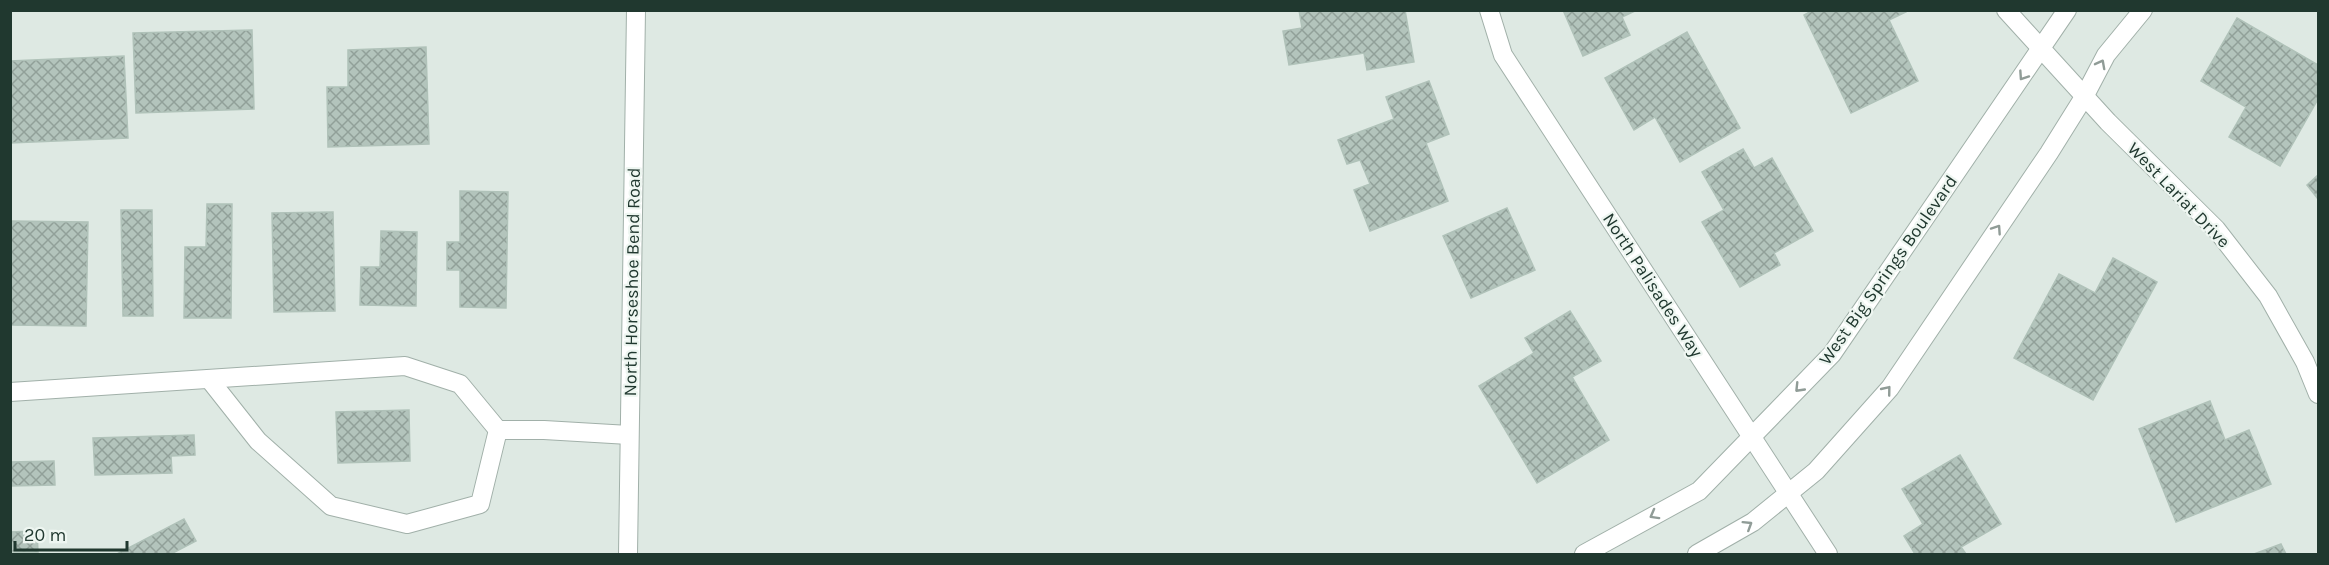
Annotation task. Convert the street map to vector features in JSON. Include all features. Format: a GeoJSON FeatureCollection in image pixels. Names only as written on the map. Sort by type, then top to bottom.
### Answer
{"type":"FeatureCollection","features":[{"type":"Feature","properties":{"kind":"street","name":"North Horseshoe Bend Road"},"geometry":{"type":"LineString","coordinates":[[628,555],[636,10]]}},
{"type":"Feature","properties":{"kind":"street","name":"North Palisades Way"},"geometry":{"type":"LineString","coordinates":[[1489,10],[1503,54],[1828,555]]}},
{"type":"Feature","properties":{"kind":"street","name":"West Lariat Drive"},"geometry":{"type":"LineString","coordinates":[[2006,10],[2084,97],[2223,238],[2268,296],[2305,363],[2319,394]]}},
{"type":"Feature","properties":{"kind":"street","name":"West Big Springs Boulevard"},"geometry":{"type":"LineString","coordinates":[[1584,555],[1699,491],[1832,354],[2067,10]]}},
{"type":"Feature","properties":{"kind":"street"},"geometry":{"type":"LineString","coordinates":[[1697,555],[1753,522],[1816,471],[1890,388],[2049,153],[2084,97],[2106,54],[2143,10]]}},
{"type":"Feature","properties":{"kind":"street"},"geometry":{"type":"LineString","coordinates":[[10,392],[405,366],[460,384],[498,430]]}},
{"type":"Feature","properties":{"kind":"street"},"geometry":{"type":"LineString","coordinates":[[209,379],[258,441],[331,506],[407,524],[480,504],[498,430]]}},
{"type":"Feature","properties":{"kind":"street"},"geometry":{"type":"LineString","coordinates":[[498,430],[629,435]]}},
{"type":"Feature","properties":{"kind":"building"},"geometry":{"type":"Polygon","coordinates":[[[1299,10],[1405,10],[1414,62],[1367,70],[1364,53],[1289,65],[1283,31],[1302,28],[1299,10]]]}},
{"type":"Feature","properties":{"kind":"building"},"geometry":{"type":"Polygon","coordinates":[[[1563,10],[1637,10],[1622,17],[1630,35],[1583,56],[1563,10]]]}},
{"type":"Feature","properties":{"kind":"building"},"geometry":{"type":"Polygon","coordinates":[[[1813,10],[1905,10],[1906,12],[1889,20],[1918,81],[1851,113],[1804,15],[1813,10]]]}},
{"type":"Feature","properties":{"kind":"building"},"geometry":{"type":"Polygon","coordinates":[[[2237,18],[2318,65],[2318,99],[2280,166],[2229,137],[2246,107],[2201,81],[2237,18]]]}},
{"type":"Feature","properties":{"kind":"building"},"geometry":{"type":"Polygon","coordinates":[[[252,30],[254,109],[136,113],[133,33],[252,30]]]}},
{"type":"Feature","properties":{"kind":"building"},"geometry":{"type":"Polygon","coordinates":[[[1687,32],[1740,128],[1680,162],[1655,117],[1634,130],[1605,78],[1687,32]]]}},
{"type":"Feature","properties":{"kind":"building"},"geometry":{"type":"Polygon","coordinates":[[[426,47],[429,144],[328,147],[327,87],[348,87],[348,50],[426,47]]]}},
{"type":"Feature","properties":{"kind":"building"},"geometry":{"type":"Polygon","coordinates":[[[124,56],[128,138],[10,143],[10,61],[124,56]]]}},
{"type":"Feature","properties":{"kind":"building"},"geometry":{"type":"Polygon","coordinates":[[[1429,81],[1449,134],[1426,143],[1448,201],[1370,231],[1354,190],[1370,184],[1360,160],[1347,164],[1338,140],[1394,119],[1386,97],[1429,81]]]}},
{"type":"Feature","properties":{"kind":"building"},"geometry":{"type":"Polygon","coordinates":[[[1743,149],[1754,168],[1772,158],[1813,231],[1774,253],[1780,265],[1740,287],[1702,222],[1724,210],[1702,172],[1743,149]]]}},
{"type":"Feature","properties":{"kind":"building"},"geometry":{"type":"Polygon","coordinates":[[[2318,175],[2318,199],[2307,185],[2318,175]]]}},
{"type":"Feature","properties":{"kind":"building"},"geometry":{"type":"Polygon","coordinates":[[[460,191],[508,192],[506,308],[460,307],[460,270],[447,270],[447,242],[460,242],[460,191]]]}},
{"type":"Feature","properties":{"kind":"building"},"geometry":{"type":"Polygon","coordinates":[[[207,204],[232,204],[231,318],[184,318],[185,247],[206,247],[207,204]]]}},
{"type":"Feature","properties":{"kind":"building"},"geometry":{"type":"Polygon","coordinates":[[[1507,208],[1535,270],[1471,298],[1443,236],[1507,208]]]}},
{"type":"Feature","properties":{"kind":"building"},"geometry":{"type":"Polygon","coordinates":[[[121,210],[152,210],[153,316],[123,316],[121,210]]]}},
{"type":"Feature","properties":{"kind":"building"},"geometry":{"type":"Polygon","coordinates":[[[333,212],[335,311],[274,312],[272,213],[333,212]]]}},
{"type":"Feature","properties":{"kind":"building"},"geometry":{"type":"Polygon","coordinates":[[[10,221],[88,222],[86,326],[10,325],[10,221]]]}},
{"type":"Feature","properties":{"kind":"building"},"geometry":{"type":"Polygon","coordinates":[[[381,231],[417,232],[416,306],[360,305],[361,267],[380,267],[381,231]]]}},
{"type":"Feature","properties":{"kind":"building"},"geometry":{"type":"Polygon","coordinates":[[[2113,258],[2157,282],[2093,400],[2014,358],[2059,274],[2095,293],[2113,258]]]}},
{"type":"Feature","properties":{"kind":"building"},"geometry":{"type":"Polygon","coordinates":[[[1570,311],[1601,361],[1572,377],[1609,440],[1537,483],[1479,386],[1534,353],[1525,338],[1570,311]]]}},
{"type":"Feature","properties":{"kind":"building"},"geometry":{"type":"Polygon","coordinates":[[[2210,401],[2225,440],[2249,430],[2271,484],[2176,522],[2139,429],[2210,401]]]}},
{"type":"Feature","properties":{"kind":"building"},"geometry":{"type":"Polygon","coordinates":[[[409,410],[410,461],[338,463],[336,412],[409,410]]]}},
{"type":"Feature","properties":{"kind":"building"},"geometry":{"type":"Polygon","coordinates":[[[194,435],[195,455],[171,456],[172,473],[95,475],[93,438],[194,435]]]}},
{"type":"Feature","properties":{"kind":"building"},"geometry":{"type":"Polygon","coordinates":[[[1960,455],[2001,524],[1961,547],[1966,554],[1915,554],[1904,536],[1923,524],[1902,489],[1960,455]]]}},
{"type":"Feature","properties":{"kind":"building"},"geometry":{"type":"Polygon","coordinates":[[[54,461],[55,485],[10,486],[10,462],[54,461]]]}},
{"type":"Feature","properties":{"kind":"building"},"geometry":{"type":"Polygon","coordinates":[[[184,519],[196,541],[171,554],[117,554],[184,519]]]}},
{"type":"Feature","properties":{"kind":"building"},"geometry":{"type":"Polygon","coordinates":[[[37,531],[38,552],[10,552],[10,532],[37,531]]]}},
{"type":"Feature","properties":{"kind":"building"},"geometry":{"type":"Polygon","coordinates":[[[2281,544],[2286,554],[2254,554],[2281,544]]]}}]}
